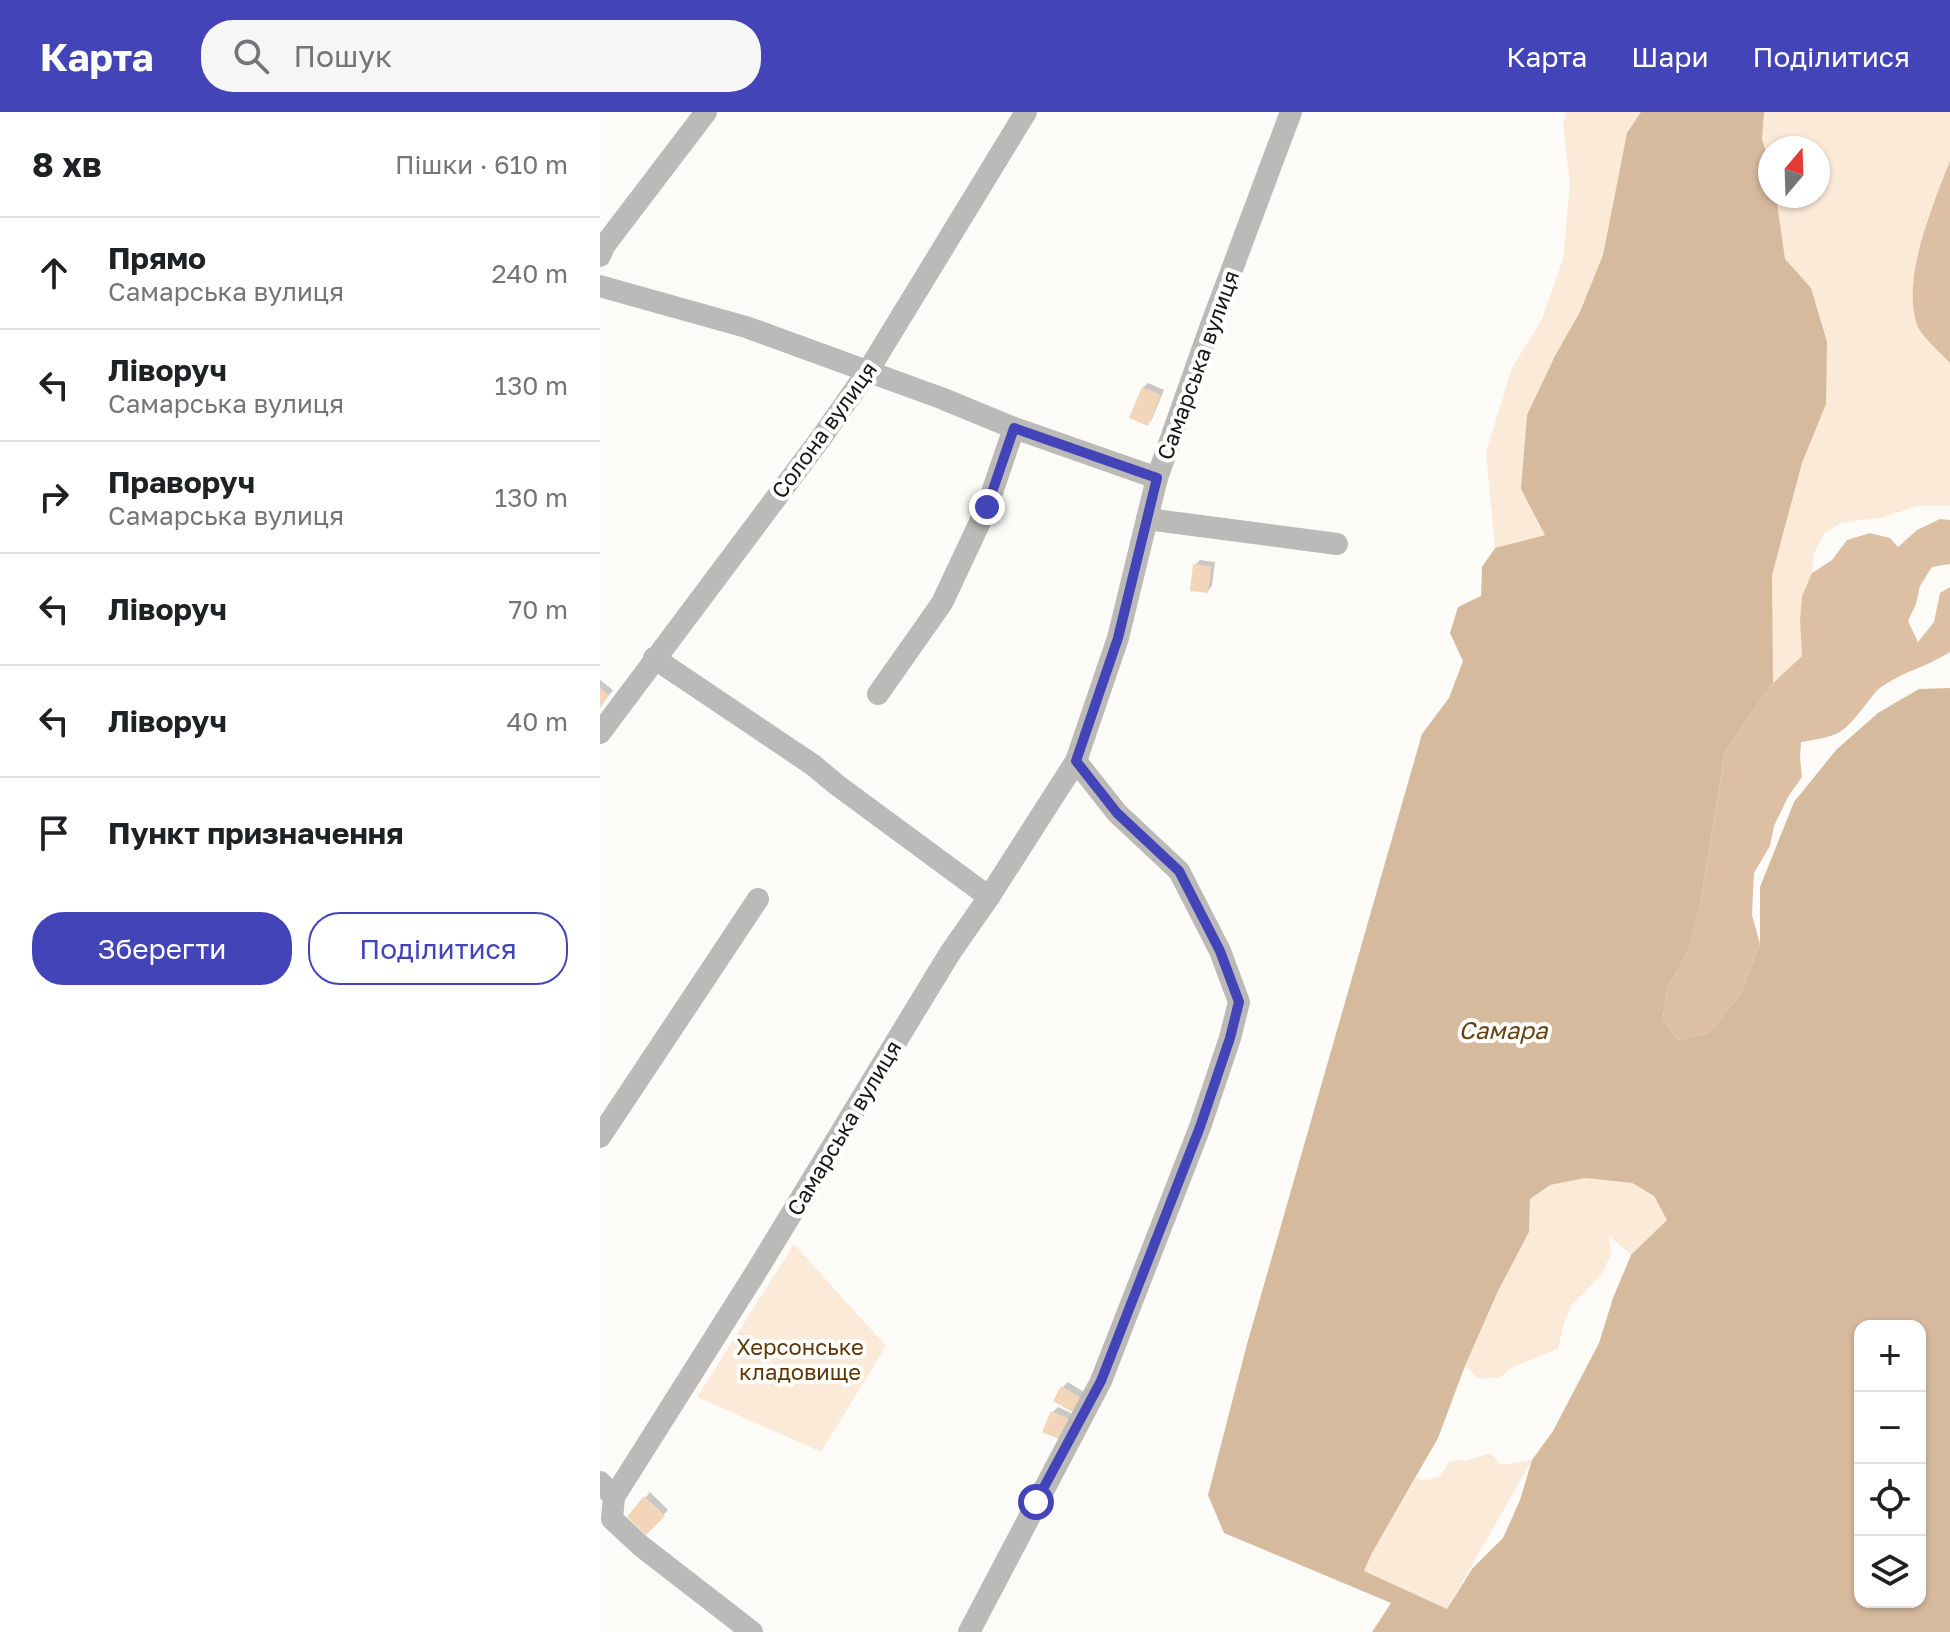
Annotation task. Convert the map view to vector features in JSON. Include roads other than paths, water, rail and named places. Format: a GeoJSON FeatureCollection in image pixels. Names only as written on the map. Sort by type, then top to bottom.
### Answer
{"type":"FeatureCollection","features":[{"type":"Feature","properties":{"kind":"street"},"geometry":{"type":"LineString","coordinates":[[600,256],[604,246],[706,112]]}},
{"type":"Feature","properties":{"kind":"street","name":"Солона вулиця"},"geometry":{"type":"LineString","coordinates":[[600,733],[868,371],[1026,112]]}},
{"type":"Feature","properties":{"kind":"street","name":"Самарська вулиця"},"geometry":{"type":"LineString","coordinates":[[607,1508],[764,1259],[950,953],[1076,761],[1118,638],[1157,478],[1291,112]]}},
{"type":"Feature","properties":{"kind":"street"},"geometry":{"type":"LineString","coordinates":[[600,286],[746,327],[1157,478]]}},
{"type":"Feature","properties":{"kind":"street"},"geometry":{"type":"LineString","coordinates":[[878,694],[942,603],[987,507],[1014,428]]}},
{"type":"Feature","properties":{"kind":"street"},"geometry":{"type":"LineString","coordinates":[[1147,519],[1337,544]]}},
{"type":"Feature","properties":{"kind":"street"},"geometry":{"type":"LineString","coordinates":[[654,658],[813,765],[989,897]]}},
{"type":"Feature","properties":{"kind":"street"},"geometry":{"type":"LineString","coordinates":[[969,1632],[1101,1381],[1200,1127],[1239,1002],[1220,951],[1179,871],[1117,813],[1076,761]]}},
{"type":"Feature","properties":{"kind":"street"},"geometry":{"type":"LineString","coordinates":[[600,1137],[758,899]]}},
{"type":"Feature","properties":{"kind":"street"},"geometry":{"type":"LineString","coordinates":[[607,1508],[641,1546],[752,1632]]}},
{"type":"Feature","properties":{"kind":"water","name":"Самара"},"geometry":{"type":"Polygon","coordinates":[[[1641,112],[1764,112],[1762,136],[1758,136],[1758,208],[1778,208],[1785,259],[1811,288],[1827,342],[1826,404],[1802,463],[1772,575],[1773,683],[1725,751],[1700,905],[1689,950],[1667,988],[1663,1018],[1678,1040],[1709,1033],[1741,993],[1760,944],[1760,887],[1794,802],[1836,750],[1878,713],[1919,689],[1950,688],[1950,1632],[1372,1632],[1391,1603],[1224,1533],[1208,1495],[1247,1344],[1422,734],[1449,698],[1463,661],[1450,633],[1458,607],[1481,596],[1482,567],[1495,548],[1545,535],[1521,489],[1527,415],[1580,312],[1603,255],[1627,133],[1641,112]],[[1586,1178],[1550,1185],[1530,1199],[1529,1232],[1498,1291],[1438,1438],[1364,1571],[1447,1609],[1472,1569],[1503,1538],[1520,1500],[1532,1460],[1553,1431],[1599,1343],[1631,1255],[1667,1220],[1654,1196],[1632,1183],[1586,1178]]]}},
{"type":"Feature","properties":{"kind":"park label","name":"Херсонське кладовище"},"geometry":{"type":"Point","coordinates":[800,1360]}}]}
